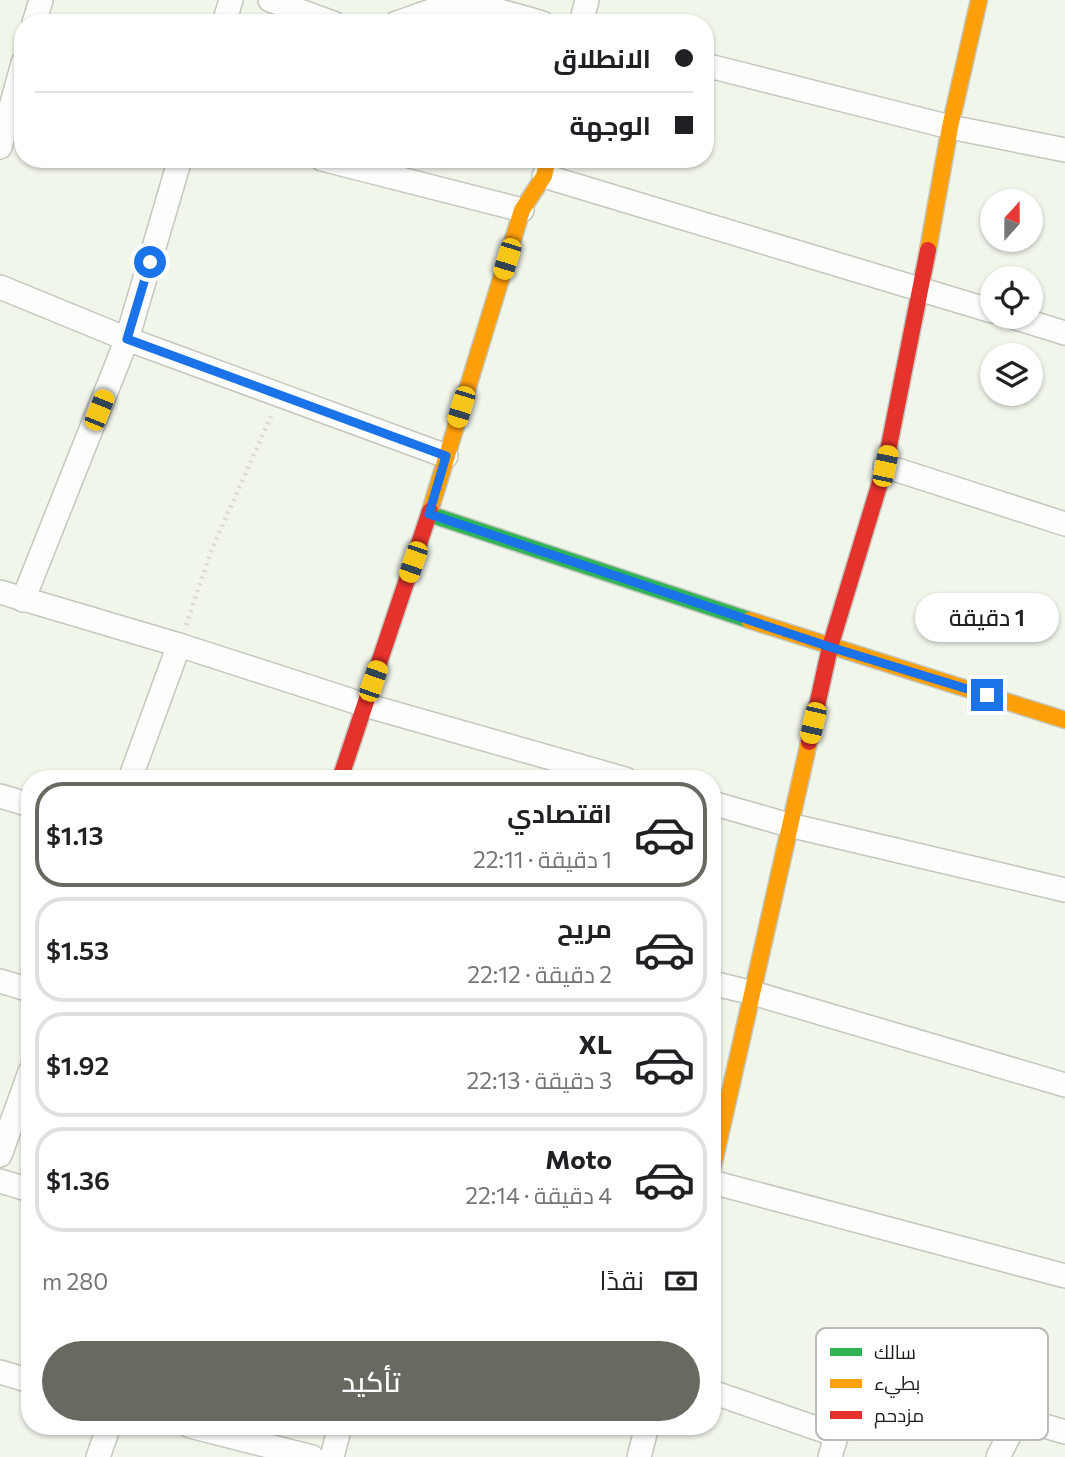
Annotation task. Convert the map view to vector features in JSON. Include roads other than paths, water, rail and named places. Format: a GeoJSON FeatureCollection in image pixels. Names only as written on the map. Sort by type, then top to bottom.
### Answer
{"type":"FeatureCollection","features":[{"type":"Feature","properties":{"kind":"street"},"geometry":{"type":"LineString","coordinates":[[270,0],[308,14]]}},
{"type":"Feature","properties":{"kind":"street"},"geometry":{"type":"LineString","coordinates":[[721,1131],[830,647],[885,466],[950,127],[978,0]]}},
{"type":"Feature","properties":{"kind":"street"},"geometry":{"type":"LineString","coordinates":[[422,14],[434,9],[466,6],[492,8],[512,14]]}},
{"type":"Feature","properties":{"kind":"street"},"geometry":{"type":"LineString","coordinates":[[714,67],[950,127],[1065,150]]}},
{"type":"Feature","properties":{"kind":"street"},"geometry":{"type":"LineString","coordinates":[[1,141],[14,98]]}},
{"type":"Feature","properties":{"kind":"street"},"geometry":{"type":"LineString","coordinates":[[23,600],[127,339],[177,168]]}},
{"type":"Feature","properties":{"kind":"street"},"geometry":{"type":"LineString","coordinates":[[357,168],[522,210]]}},
{"type":"Feature","properties":{"kind":"street"},"geometry":{"type":"LineString","coordinates":[[343,770],[429,514],[522,210],[546,168],[980,306]]}},
{"type":"Feature","properties":{"kind":"street"},"geometry":{"type":"LineString","coordinates":[[0,287],[127,339],[446,456]]}},
{"type":"Feature","properties":{"kind":"street"},"geometry":{"type":"LineString","coordinates":[[1043,326],[1065,333]]}},
{"type":"Feature","properties":{"kind":"street"},"geometry":{"type":"LineString","coordinates":[[885,466],[1065,524]]}},
{"type":"Feature","properties":{"kind":"street"},"geometry":{"type":"LineString","coordinates":[[429,514],[830,647],[1065,720]]}},
{"type":"Feature","properties":{"kind":"street"},"geometry":{"type":"LineString","coordinates":[[0,592],[179,645],[365,705],[593,770]]}},
{"type":"Feature","properties":{"kind":"street"},"geometry":{"type":"LineString","coordinates":[[133,770],[179,645]]}},
{"type":"Feature","properties":{"kind":"street"},"geometry":{"type":"LineString","coordinates":[[0,796],[21,802]]}},
{"type":"Feature","properties":{"kind":"street"},"geometry":{"type":"LineString","coordinates":[[721,806],[789,825],[1065,890]]}},
{"type":"Feature","properties":{"kind":"street"},"geometry":{"type":"LineString","coordinates":[[0,981],[21,987]]}},
{"type":"Feature","properties":{"kind":"street"},"geometry":{"type":"LineString","coordinates":[[721,985],[1065,1085]]}},
{"type":"Feature","properties":{"kind":"street"},"geometry":{"type":"LineString","coordinates":[[0,1155],[21,1097]]}},
{"type":"Feature","properties":{"kind":"street"},"geometry":{"type":"LineString","coordinates":[[0,1181],[21,1187]]}},
{"type":"Feature","properties":{"kind":"street"},"geometry":{"type":"LineString","coordinates":[[721,1184],[1065,1276]]}},
{"type":"Feature","properties":{"kind":"street"},"geometry":{"type":"LineString","coordinates":[[0,1372],[21,1378]]}},
{"type":"Feature","properties":{"kind":"street"},"geometry":{"type":"LineString","coordinates":[[721,1396],[816,1438]]}},
{"type":"Feature","properties":{"kind":"street"},"geometry":{"type":"LineString","coordinates":[[1048,1427],[1065,1432]]}},
{"type":"Feature","properties":{"kind":"street"},"geometry":{"type":"LineString","coordinates":[[98,1457],[106,1435]]}},
{"type":"Feature","properties":{"kind":"street"},"geometry":{"type":"LineString","coordinates":[[225,1435],[312,1457]]}},
{"type":"Feature","properties":{"kind":"street"},"geometry":{"type":"LineString","coordinates":[[332,1457],[338,1435]]}},
{"type":"Feature","properties":{"kind":"street"},"geometry":{"type":"LineString","coordinates":[[639,1457],[645,1435]]}},
{"type":"Feature","properties":{"kind":"street"},"geometry":{"type":"LineString","coordinates":[[998,1457],[1007,1440]]}}]}
